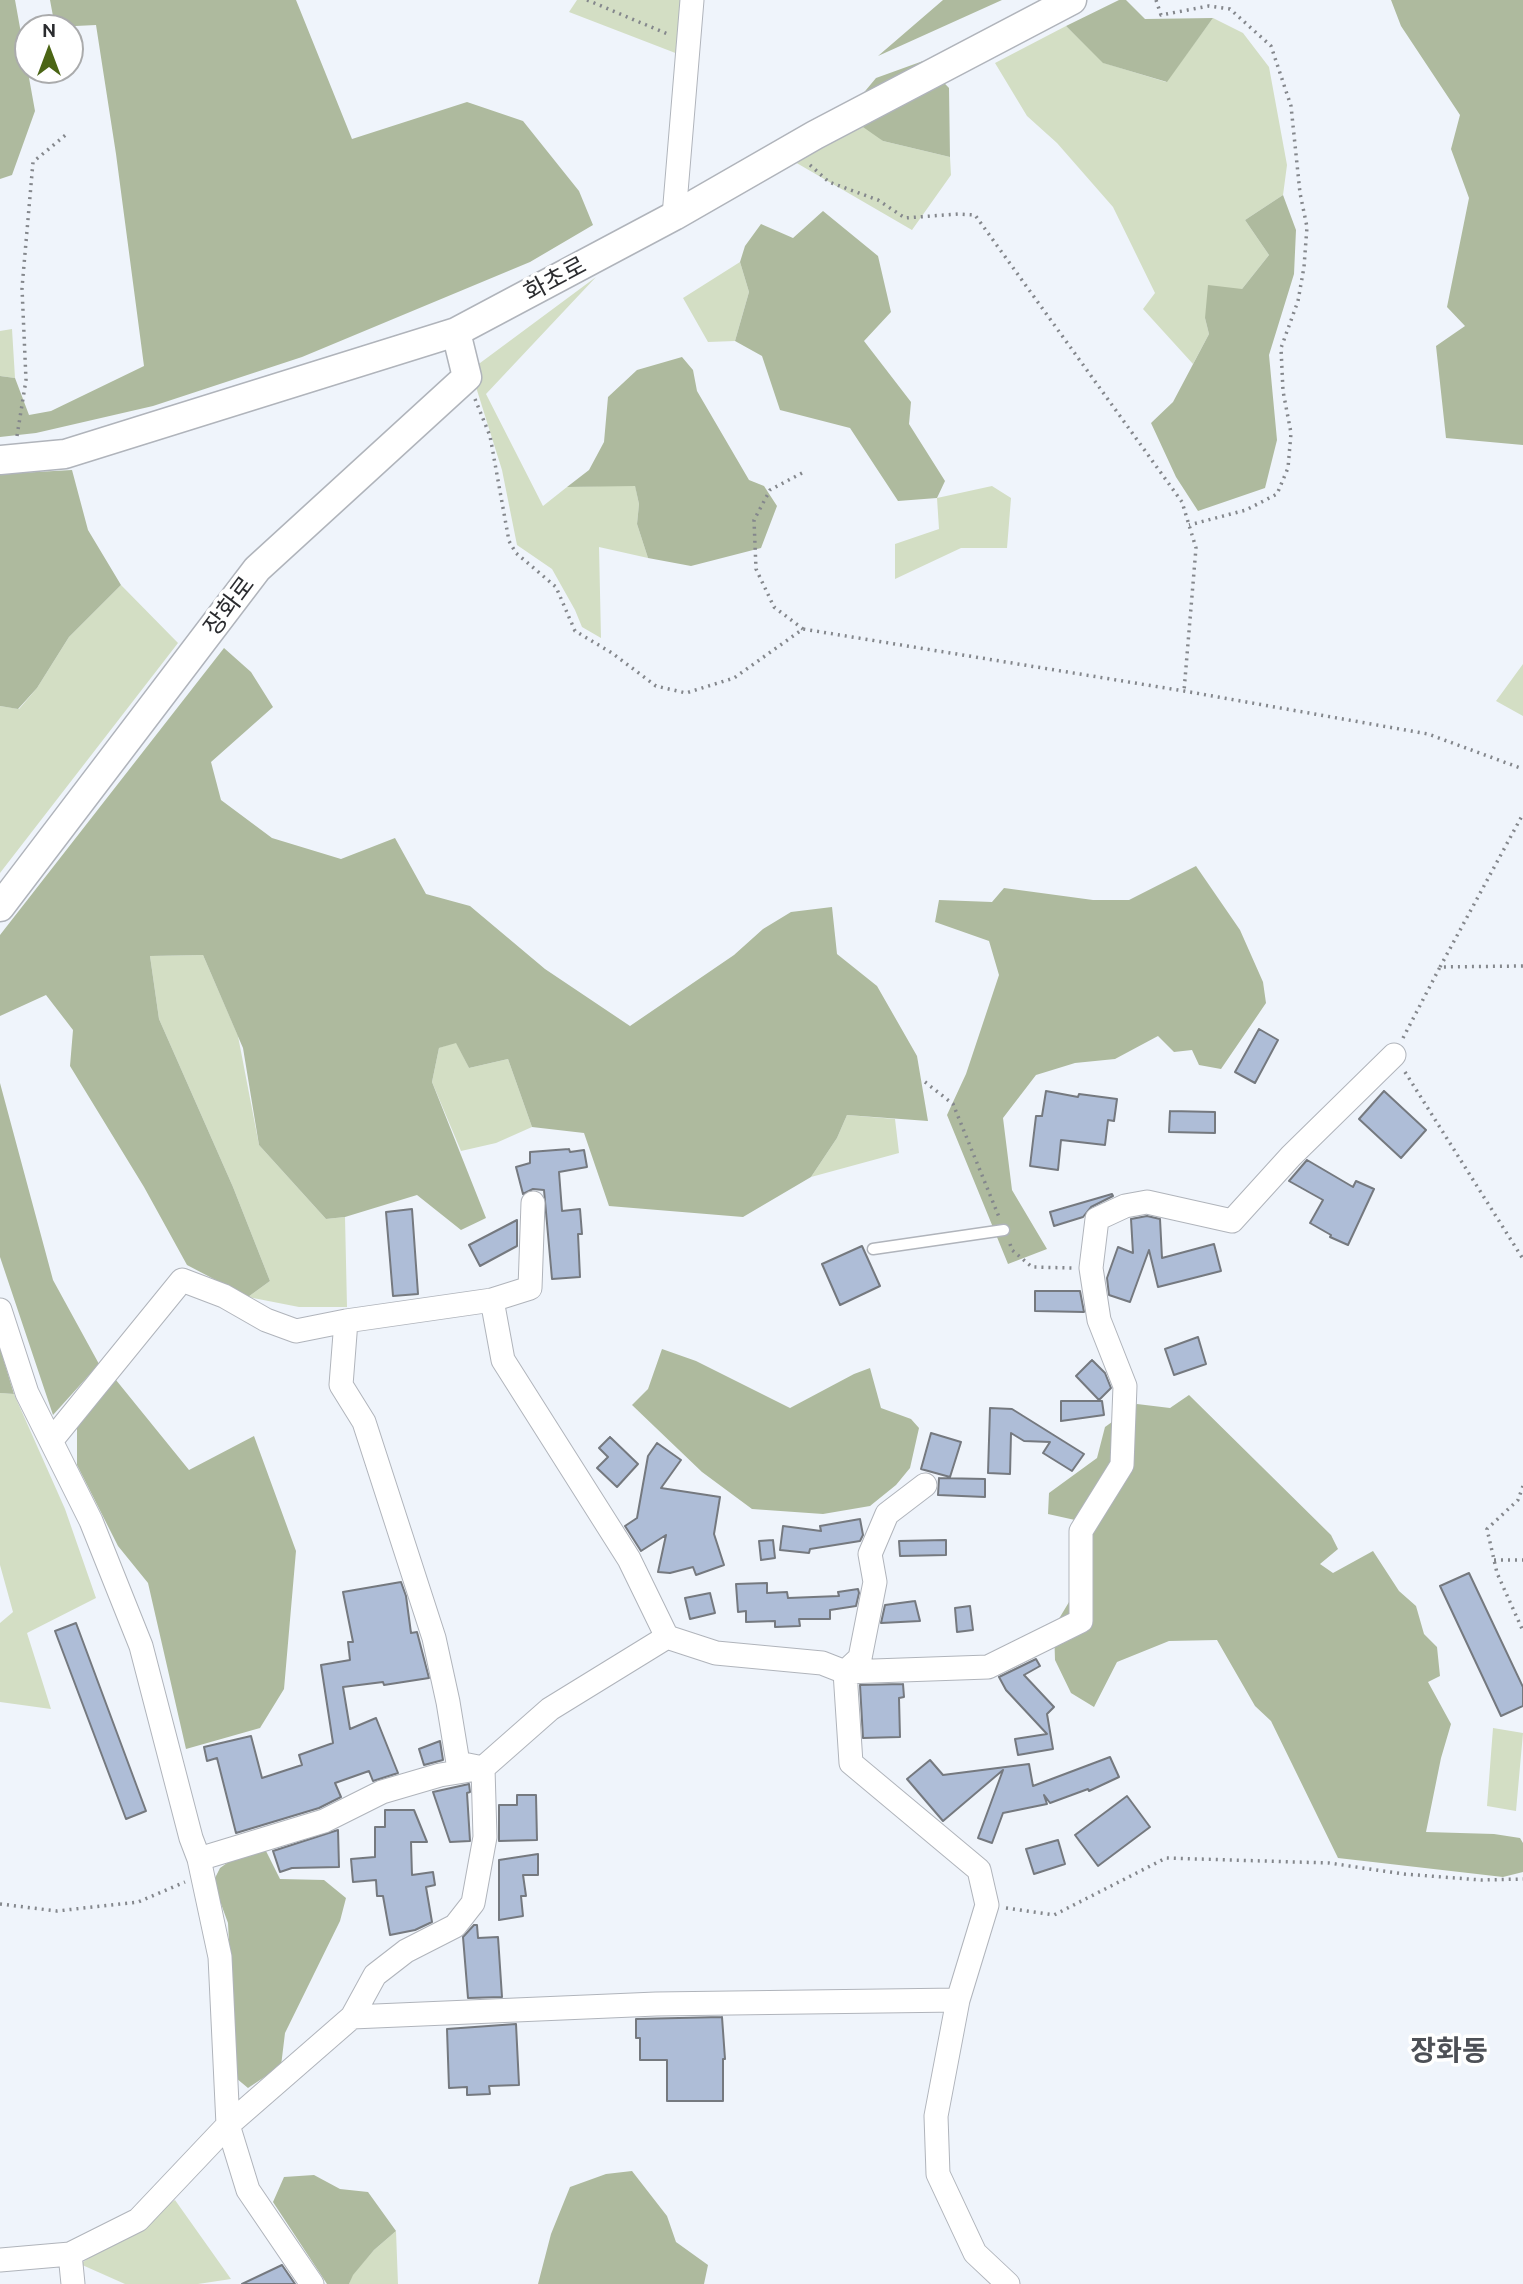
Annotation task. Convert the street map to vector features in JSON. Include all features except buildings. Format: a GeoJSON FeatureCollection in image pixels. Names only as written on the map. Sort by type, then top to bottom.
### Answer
{"type":"FeatureCollection","features":[{"type":"Feature","properties":{"kind":"street"},"geometry":{"type":"LineString","coordinates":[[674,216],[692,0]]}},
{"type":"Feature","properties":{"kind":"street","name":"화초로"},"geometry":{"type":"LineString","coordinates":[[6,459],[65,454],[456,332],[674,216],[791,148],[1072,0]]}},
{"type":"Feature","properties":{"kind":"street"},"geometry":{"type":"LineString","coordinates":[[456,332],[467,377]]}},
{"type":"Feature","properties":{"kind":"street","name":"장화로"},"geometry":{"type":"LineString","coordinates":[[0,907],[257,569],[467,377]]}},
{"type":"Feature","properties":{"kind":"street"},"geometry":{"type":"LineString","coordinates":[[492,1300],[503,1360],[629,1559],[667,1637],[716,1653],[822,1663],[845,1672],[988,1667],[1080,1621],[1080,1531],[1122,1465],[1125,1386],[1099,1320],[1091,1268],[1097,1219],[1125,1206],[1147,1202],[1232,1221],[1291,1156],[1394,1055]]}},
{"type":"Feature","properties":{"kind":"street"},"geometry":{"type":"LineString","coordinates":[[51,1441],[183,1280],[223,1296],[266,1320],[296,1331],[492,1300],[530,1288],[533,1203]]}},
{"type":"Feature","properties":{"kind":"street"},"geometry":{"type":"LineString","coordinates":[[0,1310],[27,1393],[91,1521],[141,1646],[201,1867],[220,1958],[228,2125],[248,2190],[312,2284]]}},
{"type":"Feature","properties":{"kind":"street"},"geometry":{"type":"LineString","coordinates":[[346,1321],[341,1385],[365,1422],[434,1638],[458,1763],[483,1768]]}},
{"type":"Feature","properties":{"kind":"street"},"geometry":{"type":"LineString","coordinates":[[845,1672],[860,1658],[875,1582],[870,1554],[887,1514],[925,1485]]}},
{"type":"Feature","properties":{"kind":"street"},"geometry":{"type":"LineString","coordinates":[[201,1867],[324,1821],[382,1792],[440,1776],[483,1768],[550,1709],[667,1637]]}},
{"type":"Feature","properties":{"kind":"street"},"geometry":{"type":"LineString","coordinates":[[845,1672],[851,1763],[979,1870],[987,1905],[958,2000],[936,2116],[938,2174],[975,2253],[1008,2284]]}},
{"type":"Feature","properties":{"kind":"street"},"geometry":{"type":"LineString","coordinates":[[0,2260],[70,2254],[138,2220],[228,2125],[352,2017],[375,1975],[406,1951],[455,1926],[473,1903],[485,1837],[483,1768]]}},
{"type":"Feature","properties":{"kind":"street"},"geometry":{"type":"LineString","coordinates":[[352,2017],[656,2004],[958,2000]]}},
{"type":"Feature","properties":{"kind":"street"},"geometry":{"type":"LineString","coordinates":[[70,2254],[73,2284]]}},
{"type":"Feature","properties":{"kind":"lane"},"geometry":{"type":"LineString","coordinates":[[873,1249],[1004,1230]]}},
{"type":"Feature","properties":{"kind":"path"},"geometry":{"type":"LineString","coordinates":[[587,0],[688,43]]}},
{"type":"Feature","properties":{"kind":"path"},"geometry":{"type":"LineString","coordinates":[[1156,0],[1161,15],[1209,6],[1230,9],[1271,46],[1291,106],[1300,193],[1307,227],[1298,301],[1281,348],[1283,391],[1291,433],[1288,468],[1277,494],[1247,510],[1189,525]]}},
{"type":"Feature","properties":{"kind":"path"},"geometry":{"type":"LineString","coordinates":[[6,459],[26,380],[22,288],[33,162],[68,133]]}},
{"type":"Feature","properties":{"kind":"path"},"geometry":{"type":"LineString","coordinates":[[791,148],[829,182],[878,200],[905,218],[975,215],[1182,502],[1196,548],[1184,691]]}},
{"type":"Feature","properties":{"kind":"path"},"geometry":{"type":"LineString","coordinates":[[467,377],[490,436],[509,541],[516,554],[556,587],[575,631],[612,653],[656,686],[686,693],[734,678],[803,629]]}},
{"type":"Feature","properties":{"kind":"path"},"geometry":{"type":"LineString","coordinates":[[802,473],[770,489],[754,520],[756,569],[774,607],[803,629],[1428,734],[1523,769]]}},
{"type":"Feature","properties":{"kind":"path"},"geometry":{"type":"LineString","coordinates":[[1523,814],[1394,1055],[1523,1259]]}},
{"type":"Feature","properties":{"kind":"path"},"geometry":{"type":"LineString","coordinates":[[1440,967],[1523,966]]}},
{"type":"Feature","properties":{"kind":"path"},"geometry":{"type":"LineString","coordinates":[[925,1082],[953,1104],[1012,1250],[1032,1267],[1091,1268]]}},
{"type":"Feature","properties":{"kind":"path"},"geometry":{"type":"LineString","coordinates":[[1523,1486],[1518,1500],[1487,1529],[1497,1573],[1523,1631]]}},
{"type":"Feature","properties":{"kind":"path"},"geometry":{"type":"LineString","coordinates":[[1494,1560],[1523,1560]]}},
{"type":"Feature","properties":{"kind":"path"},"geometry":{"type":"LineString","coordinates":[[987,1905],[1054,1915],[1166,1858],[1329,1863],[1443,1877],[1523,1879]]}},
{"type":"Feature","properties":{"kind":"path"},"geometry":{"type":"LineString","coordinates":[[0,1903],[57,1911],[138,1902],[201,1867]]}},
{"type":"Feature","properties":{"kind":"green space"},"geometry":{"type":"Polygon","coordinates":[[[0,0],[15,0],[18,14],[14,14],[14,84],[30,84],[35,111],[12,175],[0,179],[0,0]]]}},
{"type":"Feature","properties":{"kind":"green space"},"geometry":{"type":"Polygon","coordinates":[[[50,0],[296,0],[352,139],[467,102],[523,121],[579,191],[593,225],[530,262],[302,357],[153,406],[36,433],[0,437],[0,376],[15,378],[29,415],[51,411],[144,366],[96,25],[84,26],[84,14],[53,14],[50,0]]]}},
{"type":"Feature","properties":{"kind":"green space"},"geometry":{"type":"Polygon","coordinates":[[[577,0],[683,0],[678,54],[569,12],[577,0]]]}},
{"type":"Feature","properties":{"kind":"green space"},"geometry":{"type":"Polygon","coordinates":[[[943,0],[1002,0],[878,56],[943,0]]]}},
{"type":"Feature","properties":{"kind":"green space"},"geometry":{"type":"Polygon","coordinates":[[[1119,0],[1126,0],[1145,19],[1213,18],[1167,82],[1103,63],[1066,26],[1119,0]]]}},
{"type":"Feature","properties":{"kind":"green space"},"geometry":{"type":"Polygon","coordinates":[[[1391,0],[1523,0],[1523,445],[1446,438],[1436,346],[1465,326],[1447,307],[1469,198],[1451,149],[1460,115],[1401,26],[1391,0]]]}},
{"type":"Feature","properties":{"kind":"green space"},"geometry":{"type":"Polygon","coordinates":[[[1213,18],[1243,33],[1269,67],[1287,165],[1283,195],[1245,220],[1269,255],[1242,289],[1205,318],[1209,334],[1193,364],[1143,309],[1155,293],[1113,207],[1057,143],[1027,116],[995,63],[1066,26],[1104,63],[1166,82],[1213,18]]]}},
{"type":"Feature","properties":{"kind":"green space"},"geometry":{"type":"Polygon","coordinates":[[[923,61],[949,88],[950,157],[883,141],[863,127],[861,96],[876,78],[923,61]]]}},
{"type":"Feature","properties":{"kind":"green space"},"geometry":{"type":"Polygon","coordinates":[[[863,119],[883,141],[950,157],[951,175],[912,230],[788,158],[863,119]]]}},
{"type":"Feature","properties":{"kind":"green space"},"geometry":{"type":"Polygon","coordinates":[[[1283,195],[1296,230],[1294,274],[1269,355],[1277,440],[1265,488],[1198,511],[1176,477],[1151,423],[1173,402],[1209,334],[1205,318],[1208,285],[1242,289],[1269,255],[1245,220],[1283,195]]]}},
{"type":"Feature","properties":{"kind":"green space"},"geometry":{"type":"Polygon","coordinates":[[[823,211],[878,256],[891,312],[864,341],[911,402],[909,424],[945,481],[937,498],[898,501],[850,428],[780,410],[762,356],[735,341],[749,292],[740,262],[745,246],[761,224],[793,238],[823,211]]]}},
{"type":"Feature","properties":{"kind":"green space"},"geometry":{"type":"Polygon","coordinates":[[[740,262],[749,292],[735,341],[708,342],[683,298],[740,262]]]}},
{"type":"Feature","properties":{"kind":"green space"},"geometry":{"type":"Polygon","coordinates":[[[596,277],[486,394],[543,506],[567,487],[635,485],[639,504],[637,524],[648,558],[599,547],[601,638],[582,627],[552,569],[517,545],[502,470],[476,387],[476,366],[596,277]]]}},
{"type":"Feature","properties":{"kind":"green space"},"geometry":{"type":"Polygon","coordinates":[[[12,329],[15,378],[0,376],[0,331],[12,329]]]}},
{"type":"Feature","properties":{"kind":"green space"},"geometry":{"type":"Polygon","coordinates":[[[682,357],[693,370],[697,391],[749,480],[764,486],[777,506],[761,548],[691,566],[648,558],[637,524],[639,504],[635,486],[567,487],[589,470],[604,442],[608,397],[637,370],[682,357]]]}},
{"type":"Feature","properties":{"kind":"green space"},"geometry":{"type":"Polygon","coordinates":[[[72,470],[88,530],[121,585],[69,637],[37,688],[18,709],[0,706],[0,474],[72,470]]]}},
{"type":"Feature","properties":{"kind":"green space"},"geometry":{"type":"Polygon","coordinates":[[[992,486],[1011,498],[1007,548],[961,548],[895,579],[895,544],[939,529],[937,498],[992,486]]]}},
{"type":"Feature","properties":{"kind":"green space"},"geometry":{"type":"Polygon","coordinates":[[[121,585],[178,643],[0,873],[0,706],[19,709],[37,688],[69,637],[121,585]]]}},
{"type":"Feature","properties":{"kind":"green space"},"geometry":{"type":"Polygon","coordinates":[[[224,648],[251,672],[273,707],[211,762],[221,800],[272,838],[341,859],[395,838],[426,894],[470,906],[545,969],[630,1026],[734,955],[763,929],[791,912],[832,907],[837,954],[877,986],[917,1056],[928,1121],[847,1115],[837,1138],[811,1177],[743,1217],[609,1206],[584,1133],[532,1127],[508,1059],[469,1068],[456,1043],[439,1048],[432,1082],[486,1218],[461,1230],[417,1195],[345,1217],[326,1219],[259,1145],[243,1048],[203,955],[150,956],[159,1019],[233,1187],[270,1281],[248,1297],[187,1265],[144,1187],[70,1066],[73,1030],[46,995],[0,1016],[0,935],[224,648]]]}},
{"type":"Feature","properties":{"kind":"green space"},"geometry":{"type":"Polygon","coordinates":[[[1523,664],[1523,716],[1496,701],[1523,664]]]}},
{"type":"Feature","properties":{"kind":"green space"},"geometry":{"type":"Polygon","coordinates":[[[1196,866],[1240,930],[1263,982],[1266,1003],[1221,1069],[1199,1065],[1192,1050],[1174,1052],[1158,1036],[1115,1059],[1075,1063],[1036,1075],[1003,1118],[1012,1190],[1047,1249],[1008,1264],[947,1115],[966,1074],[999,975],[989,941],[935,922],[939,900],[992,902],[1004,888],[1093,900],[1129,900],[1196,866]]]}},
{"type":"Feature","properties":{"kind":"green space"},"geometry":{"type":"Polygon","coordinates":[[[203,955],[238,1036],[259,1145],[326,1219],[345,1217],[347,1307],[299,1307],[248,1297],[270,1281],[233,1187],[159,1019],[150,956],[203,955]]]}},
{"type":"Feature","properties":{"kind":"green space"},"geometry":{"type":"Polygon","coordinates":[[[456,1042],[469,1068],[508,1059],[532,1127],[496,1143],[461,1151],[432,1082],[439,1048],[456,1042]]]}},
{"type":"Feature","properties":{"kind":"green space"},"geometry":{"type":"Polygon","coordinates":[[[0,1083],[53,1280],[99,1364],[53,1415],[0,1257],[0,1083]]]}},
{"type":"Feature","properties":{"kind":"green space"},"geometry":{"type":"Polygon","coordinates":[[[847,1115],[895,1119],[899,1153],[811,1177],[837,1138],[847,1115]]]}},
{"type":"Feature","properties":{"kind":"green space"},"geometry":{"type":"Polygon","coordinates":[[[0,1348],[14,1394],[0,1393],[0,1348]]]}},
{"type":"Feature","properties":{"kind":"green space"},"geometry":{"type":"Polygon","coordinates":[[[662,1349],[696,1361],[790,1408],[870,1368],[881,1408],[911,1419],[919,1428],[910,1468],[896,1485],[870,1506],[823,1514],[752,1509],[702,1472],[632,1405],[648,1389],[662,1349]]]}},
{"type":"Feature","properties":{"kind":"green space"},"geometry":{"type":"Polygon","coordinates":[[[116,1380],[189,1470],[254,1436],[296,1551],[284,1689],[260,1728],[186,1749],[148,1583],[118,1546],[77,1465],[77,1424],[116,1380]]]}},
{"type":"Feature","properties":{"kind":"green space"},"geometry":{"type":"Polygon","coordinates":[[[0,1393],[14,1394],[65,1509],[96,1598],[27,1633],[51,1709],[0,1702],[0,1623],[13,1612],[0,1565],[0,1393]]]}},
{"type":"Feature","properties":{"kind":"green space"},"geometry":{"type":"Polygon","coordinates":[[[1189,1395],[1331,1535],[1338,1549],[1320,1564],[1333,1573],[1373,1551],[1399,1591],[1416,1606],[1424,1634],[1437,1647],[1440,1676],[1428,1682],[1451,1724],[1426,1832],[1494,1834],[1520,1838],[1523,1843],[1523,1872],[1503,1877],[1338,1858],[1271,1721],[1255,1706],[1217,1640],[1169,1641],[1117,1662],[1094,1707],[1071,1693],[1055,1660],[1054,1627],[1072,1597],[1075,1520],[1048,1514],[1049,1493],[1097,1458],[1105,1427],[1137,1404],[1170,1408],[1189,1395]]]}},
{"type":"Feature","properties":{"kind":"green space"},"geometry":{"type":"Polygon","coordinates":[[[1493,1728],[1523,1733],[1516,1811],[1487,1806],[1493,1728]]]}},
{"type":"Feature","properties":{"kind":"green space"},"geometry":{"type":"Polygon","coordinates":[[[265,1849],[280,1879],[324,1880],[346,1898],[340,1921],[285,2033],[281,2066],[248,2088],[236,2078],[228,1923],[213,1882],[220,1868],[237,1856],[265,1849]]]}},
{"type":"Feature","properties":{"kind":"green space"},"geometry":{"type":"Polygon","coordinates":[[[632,2171],[667,2216],[676,2242],[708,2265],[704,2284],[538,2284],[551,2234],[570,2187],[606,2174],[632,2171]]]}},
{"type":"Feature","properties":{"kind":"green space"},"geometry":{"type":"Polygon","coordinates":[[[314,2175],[340,2189],[368,2192],[396,2231],[374,2250],[353,2275],[349,2284],[327,2284],[273,2202],[284,2177],[314,2175]]]}},
{"type":"Feature","properties":{"kind":"green space"},"geometry":{"type":"Polygon","coordinates":[[[175,2200],[231,2279],[198,2284],[125,2284],[80,2264],[175,2200]]]}},
{"type":"Feature","properties":{"kind":"green space"},"geometry":{"type":"Polygon","coordinates":[[[396,2231],[398,2284],[349,2284],[352,2275],[374,2250],[396,2231]]]}},
{"type":"Feature","properties":{"kind":"district","name":"장화동"},"geometry":{"type":"Point","coordinates":[1449,2051]}}]}
